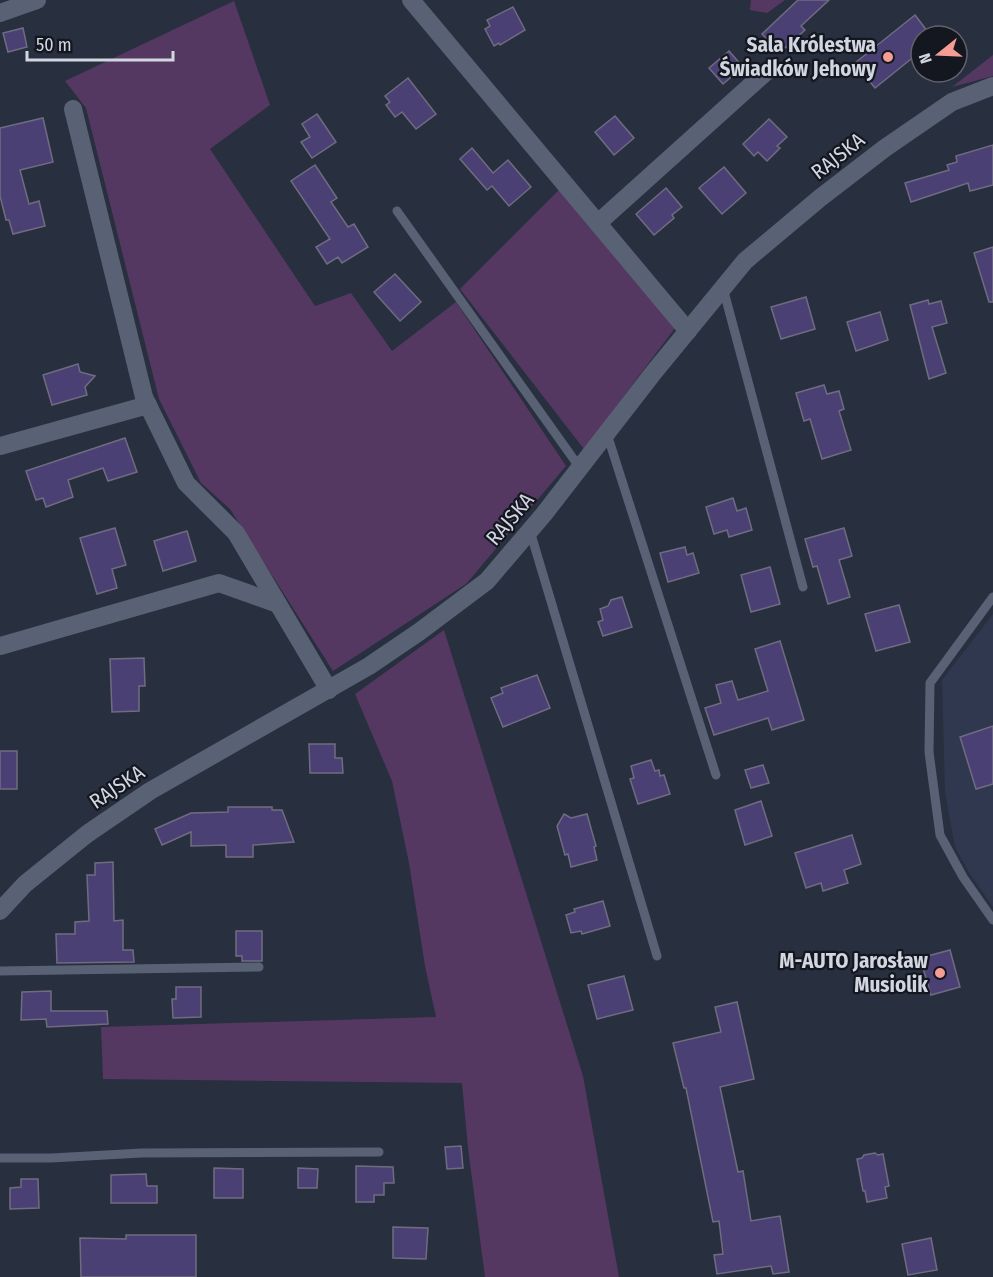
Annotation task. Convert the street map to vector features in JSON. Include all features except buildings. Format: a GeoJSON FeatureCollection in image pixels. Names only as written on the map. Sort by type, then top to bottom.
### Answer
{"type":"FeatureCollection","features":[{"type":"Feature","properties":{"kind":"street"},"geometry":{"type":"LineString","coordinates":[[0,13],[37,0]]}},
{"type":"Feature","properties":{"kind":"street"},"geometry":{"type":"LineString","coordinates":[[411,0],[688,331]]}},
{"type":"Feature","properties":{"kind":"street"},"geometry":{"type":"LineString","coordinates":[[598,223],[767,71]]}},
{"type":"Feature","properties":{"kind":"street","name":"RAJSKA"},"geometry":{"type":"LineString","coordinates":[[0,911],[25,884],[87,834],[150,791],[329,690],[419,632],[487,581],[530,531],[745,261],[820,198],[885,148],[952,102],[993,86]]}},
{"type":"Feature","properties":{"kind":"street"},"geometry":{"type":"LineString","coordinates":[[74,109],[144,397],[186,483],[236,533],[329,690]]}},
{"type":"Feature","properties":{"kind":"street"},"geometry":{"type":"LineString","coordinates":[[0,446],[148,405]]}},
{"type":"Feature","properties":{"kind":"street"},"geometry":{"type":"LineString","coordinates":[[0,646],[219,583],[278,604]]}},
{"type":"Feature","properties":{"kind":"lane"},"geometry":{"type":"LineString","coordinates":[[397,211],[580,468]]}},
{"type":"Feature","properties":{"kind":"lane"},"geometry":{"type":"LineString","coordinates":[[723,288],[803,587]]}},
{"type":"Feature","properties":{"kind":"lane"},"geometry":{"type":"LineString","coordinates":[[607,434],[716,775]]}},
{"type":"Feature","properties":{"kind":"lane"},"geometry":{"type":"LineString","coordinates":[[530,531],[657,956]]}},
{"type":"Feature","properties":{"kind":"lane"},"geometry":{"type":"LineString","coordinates":[[993,597],[930,683],[929,752],[940,835],[963,877],[993,920]]}},
{"type":"Feature","properties":{"kind":"lane"},"geometry":{"type":"LineString","coordinates":[[0,971],[259,968]]}},
{"type":"Feature","properties":{"kind":"lane"},"geometry":{"type":"LineString","coordinates":[[0,1158],[142,1153],[379,1152]]}},
{"type":"Feature","properties":{"kind":"shaded area"},"geometry":{"type":"Polygon","coordinates":[[[751,0],[785,0],[767,13],[750,10],[751,0]]]}},
{"type":"Feature","properties":{"kind":"shaded area"},"geometry":{"type":"Polygon","coordinates":[[[234,1],[270,105],[210,149],[315,306],[351,293],[392,351],[456,302],[566,466],[466,584],[333,671],[230,509],[201,483],[159,399],[86,108],[65,81],[234,1]]]}},
{"type":"Feature","properties":{"kind":"shaded area"},"geometry":{"type":"Polygon","coordinates":[[[993,55],[993,76],[969,82],[969,74],[993,55]]]}},
{"type":"Feature","properties":{"kind":"shaded area"},"geometry":{"type":"Polygon","coordinates":[[[562,187],[678,324],[584,449],[460,289],[562,187]]]}},
{"type":"Feature","properties":{"kind":"shaded area"},"geometry":{"type":"Polygon","coordinates":[[[993,614],[993,907],[955,847],[945,793],[942,680],[993,614]]]}},
{"type":"Feature","properties":{"kind":"shaded area"},"geometry":{"type":"Polygon","coordinates":[[[444,630],[583,1076],[619,1277],[485,1277],[462,1083],[103,1079],[101,1027],[436,1017],[392,781],[355,694],[444,630]]]}},
{"type":"Feature","properties":{"kind":"place","name":"Sala Królestwa Świadków Jehowy"},"geometry":{"type":"Point","coordinates":[888,57]}},
{"type":"Feature","properties":{"kind":"place","name":"M-AUTO Jarosław Musiolik"},"geometry":{"type":"Point","coordinates":[940,973]}}]}
